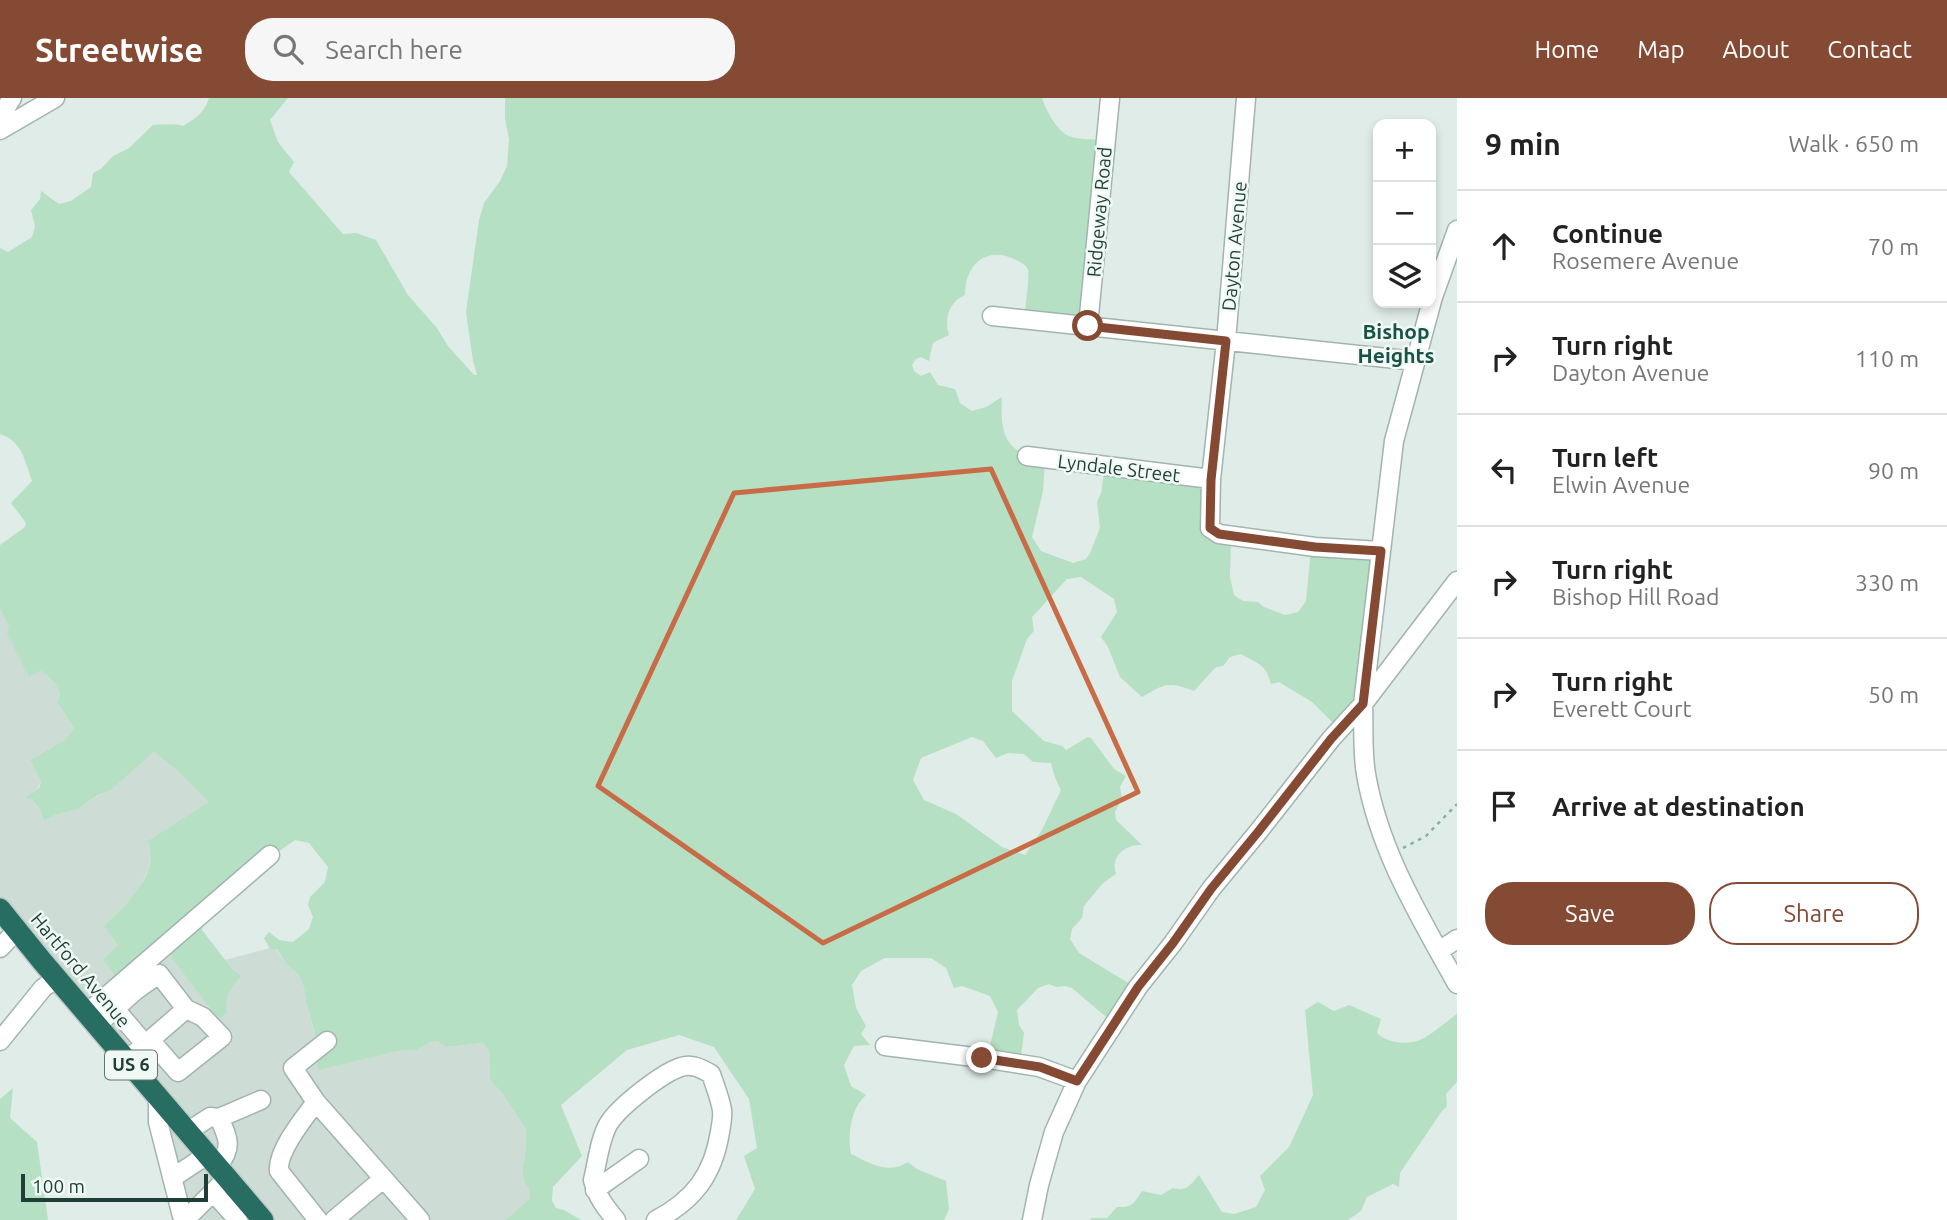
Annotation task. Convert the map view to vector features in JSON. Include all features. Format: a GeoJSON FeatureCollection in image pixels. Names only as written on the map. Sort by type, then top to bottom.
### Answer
{"type":"FeatureCollection","features":[{"type":"Feature","properties":{"kind":"highway","name":"Hartford Avenue"},"geometry":{"type":"LineString","coordinates":[[0,909],[187,1132],[216,1173],[262,1220]]}},
{"type":"Feature","properties":{"kind":"street"},"geometry":{"type":"LineString","coordinates":[[0,117],[12,98]]}},
{"type":"Feature","properties":{"kind":"street"},"geometry":{"type":"LineString","coordinates":[[0,130],[55,98]]}},
{"type":"Feature","properties":{"kind":"street","name":"Ridgeway Road"},"geometry":{"type":"LineString","coordinates":[[1088,326],[1110,98]]}},
{"type":"Feature","properties":{"kind":"street","name":"Dayton Avenue"},"geometry":{"type":"LineString","coordinates":[[1246,98],[1226,341],[1211,480],[1210,528],[1219,534],[1315,547],[1381,551]]}},
{"type":"Feature","properties":{"kind":"street"},"geometry":{"type":"LineString","coordinates":[[1457,230],[1433,297],[1394,441],[1363,704],[1366,773],[1381,830],[1399,878],[1457,984]]}},
{"type":"Feature","properties":{"kind":"street"},"geometry":{"type":"LineString","coordinates":[[992,316],[1415,360]]}},
{"type":"Feature","properties":{"kind":"street","name":"Lyndale Street"},"geometry":{"type":"LineString","coordinates":[[1027,456],[1211,480]]}},
{"type":"Feature","properties":{"kind":"street"},"geometry":{"type":"LineString","coordinates":[[1032,1220],[1054,1132],[1077,1081],[1138,987],[1211,889],[1331,739],[1363,704],[1457,581]]}},
{"type":"Feature","properties":{"kind":"street"},"geometry":{"type":"LineString","coordinates":[[92,1019],[270,855]]}},
{"type":"Feature","properties":{"kind":"street"},"geometry":{"type":"LineString","coordinates":[[0,948],[17,930]]}},
{"type":"Feature","properties":{"kind":"street"},"geometry":{"type":"LineString","coordinates":[[1439,951],[1457,939]]}},
{"type":"Feature","properties":{"kind":"street"},"geometry":{"type":"LineString","coordinates":[[92,1019],[115,1009],[159,974],[187,1009],[203,1017],[222,1037],[178,1072],[115,1009]]}},
{"type":"Feature","properties":{"kind":"street"},"geometry":{"type":"LineString","coordinates":[[0,1053],[0,1043],[43,988],[57,978]]}},
{"type":"Feature","properties":{"kind":"street"},"geometry":{"type":"LineString","coordinates":[[127,1060],[187,1009]]}},
{"type":"Feature","properties":{"kind":"street"},"geometry":{"type":"LineString","coordinates":[[327,1041],[293,1068],[316,1102],[420,1220]]}},
{"type":"Feature","properties":{"kind":"street"},"geometry":{"type":"LineString","coordinates":[[885,1046],[1040,1067],[1077,1081]]}},
{"type":"Feature","properties":{"kind":"street"},"geometry":{"type":"LineString","coordinates":[[617,1220],[603,1204],[593,1180],[609,1123],[624,1105],[655,1082],[682,1066],[697,1067],[711,1074],[723,1112],[719,1139],[712,1164],[700,1185],[682,1204],[656,1220]]}},
{"type":"Feature","properties":{"kind":"street"},"geometry":{"type":"LineString","coordinates":[[158,1097],[158,1122],[172,1178],[188,1219]]}},
{"type":"Feature","properties":{"kind":"street"},"geometry":{"type":"LineString","coordinates":[[187,1132],[210,1117],[219,1118],[261,1100]]}},
{"type":"Feature","properties":{"kind":"street"},"geometry":{"type":"LineString","coordinates":[[316,1102],[293,1134],[278,1163],[279,1171],[286,1181],[318,1220]]}},
{"type":"Feature","properties":{"kind":"street"},"geometry":{"type":"LineString","coordinates":[[188,1219],[227,1155],[228,1142],[219,1118]]}},
{"type":"Feature","properties":{"kind":"street"},"geometry":{"type":"LineString","coordinates":[[595,1190],[639,1159]]}},
{"type":"Feature","properties":{"kind":"street"},"geometry":{"type":"LineString","coordinates":[[172,1178],[216,1173]]}},
{"type":"Feature","properties":{"kind":"street"},"geometry":{"type":"LineString","coordinates":[[216,1173],[238,1220]]}},
{"type":"Feature","properties":{"kind":"street"},"geometry":{"type":"LineString","coordinates":[[334,1220],[387,1183]]}},
{"type":"Feature","properties":{"kind":"path"},"geometry":{"type":"LineString","coordinates":[[1391,855],[1426,836],[1457,804]]}},
{"type":"Feature","properties":{"kind":"highlighted area"},"geometry":{"type":"Polygon","coordinates":[[[991,469],[1138,792],[823,943],[598,786],[734,493],[991,469]]]}},
{"type":"Feature","properties":{"kind":"shaded area"},"geometry":{"type":"Polygon","coordinates":[[[0,610],[10,625],[29,676],[41,671],[54,682],[60,693],[57,702],[74,728],[66,739],[30,760],[41,782],[32,799],[44,821],[78,809],[110,791],[154,752],[180,773],[208,802],[149,841],[152,851],[148,870],[138,891],[104,926],[140,953],[160,939],[227,1012],[227,992],[236,983],[233,970],[225,960],[270,948],[276,949],[287,965],[298,974],[314,1032],[396,1051],[417,1050],[437,1041],[448,1047],[483,1043],[489,1051],[490,1080],[526,1129],[522,1168],[530,1200],[505,1220],[189,1220],[182,1177],[153,1094],[0,908],[0,610]]]}},
{"type":"Feature","properties":{"kind":"green space"},"geometry":{"type":"Polygon","coordinates":[[[209,98],[288,98],[270,120],[278,142],[294,162],[289,172],[343,234],[356,233],[376,240],[408,295],[437,328],[448,346],[474,375],[477,375],[466,312],[479,220],[484,203],[507,166],[509,139],[505,98],[1042,98],[1052,119],[1064,133],[1077,138],[1104,140],[1088,321],[1025,314],[1027,268],[1005,256],[987,256],[973,266],[965,295],[955,302],[949,311],[949,335],[933,343],[929,361],[921,357],[912,365],[914,371],[921,376],[930,372],[938,385],[955,389],[960,403],[972,411],[986,407],[1002,397],[1002,422],[1008,440],[1021,453],[1045,461],[1043,491],[1032,537],[1041,551],[1073,563],[1086,559],[1100,528],[1097,502],[1105,468],[1209,480],[1209,526],[1231,538],[1230,577],[1234,595],[1243,601],[1258,602],[1285,615],[1298,612],[1306,601],[1311,549],[1378,551],[1363,704],[1338,728],[1312,702],[1279,682],[1271,684],[1264,668],[1241,654],[1230,657],[1223,666],[1216,667],[1194,691],[1166,685],[1142,697],[1120,677],[1101,637],[1117,612],[1114,599],[1081,577],[1067,579],[1032,617],[1034,631],[1027,639],[1012,681],[1012,711],[1044,741],[1062,746],[1066,750],[1088,737],[1091,738],[1114,769],[1126,776],[1120,787],[1122,798],[1115,812],[1116,820],[1142,845],[1125,849],[1117,857],[1116,874],[1103,883],[1084,906],[1082,918],[1072,929],[1070,939],[1079,953],[1135,987],[1112,1022],[1072,988],[1049,984],[1038,988],[1017,1010],[1019,1025],[1024,1033],[1020,1063],[988,1054],[998,1012],[990,996],[962,986],[954,988],[946,968],[931,958],[885,958],[861,971],[852,985],[856,1008],[866,1026],[861,1034],[870,1045],[854,1046],[844,1065],[851,1086],[866,1095],[851,1122],[851,1154],[886,1168],[908,1162],[917,1169],[946,1181],[949,1209],[944,1220],[736,1220],[755,1189],[744,1156],[757,1148],[749,1099],[714,1047],[679,1035],[627,1050],[561,1105],[582,1156],[553,1187],[552,1201],[556,1208],[581,1220],[505,1220],[530,1199],[522,1168],[526,1129],[490,1080],[489,1051],[483,1043],[447,1047],[437,1041],[417,1050],[396,1051],[319,1070],[318,1045],[304,988],[298,974],[287,965],[277,949],[270,949],[264,938],[269,932],[279,940],[293,942],[309,929],[313,917],[308,905],[310,897],[325,882],[328,867],[309,843],[295,840],[201,916],[202,930],[233,970],[241,976],[227,996],[227,1013],[219,1018],[209,1009],[172,958],[171,948],[161,939],[141,953],[143,962],[119,981],[103,960],[118,945],[104,926],[131,898],[145,877],[151,854],[148,841],[208,802],[180,773],[154,752],[110,791],[98,795],[78,809],[44,821],[32,799],[25,798],[39,788],[41,782],[30,760],[66,739],[74,728],[57,702],[60,693],[54,682],[41,671],[29,677],[7,633],[9,625],[0,610],[0,545],[25,527],[26,523],[11,503],[32,481],[18,447],[0,434],[0,248],[8,252],[32,237],[35,226],[31,210],[40,199],[41,191],[59,204],[71,201],[91,187],[93,173],[101,169],[113,156],[129,148],[153,125],[183,126],[199,115],[209,98]],[[972,737],[921,758],[913,780],[924,800],[956,814],[1002,847],[1025,855],[1042,830],[1061,790],[1051,763],[1033,762],[1024,754],[1008,753],[996,758],[983,741],[972,737]]]}},
{"type":"Feature","properties":{"kind":"green space"},"geometry":{"type":"Polygon","coordinates":[[[1318,1002],[1334,1011],[1349,1005],[1381,1019],[1377,1033],[1397,1042],[1420,1040],[1457,1014],[1457,1082],[1446,1094],[1447,1106],[1400,1173],[1399,1187],[1393,1184],[1367,1197],[1361,1211],[1348,1220],[1090,1220],[1107,1218],[1117,1207],[1129,1206],[1142,1191],[1161,1195],[1173,1188],[1191,1185],[1199,1175],[1222,1212],[1234,1214],[1256,1207],[1265,1190],[1260,1176],[1289,1147],[1313,1095],[1305,1010],[1318,1002]]]}},
{"type":"Feature","properties":{"kind":"green space"},"geometry":{"type":"Polygon","coordinates":[[[13,1088],[10,1118],[37,1142],[48,1220],[0,1220],[0,1099],[13,1088]]]}},
{"type":"Feature","properties":{"kind":"district","name":"Bishop Heights"},"geometry":{"type":"Point","coordinates":[1396,344]}},
{"type":"Feature","properties":{"kind":"route"},"geometry":{"type":"LineString","coordinates":[[982,1058],[1040,1067],[1077,1081],[1138,987],[1211,889],[1331,739],[1363,704],[1381,551],[1315,547],[1219,534],[1210,528],[1211,480],[1226,341],[1088,326]]}}]}
